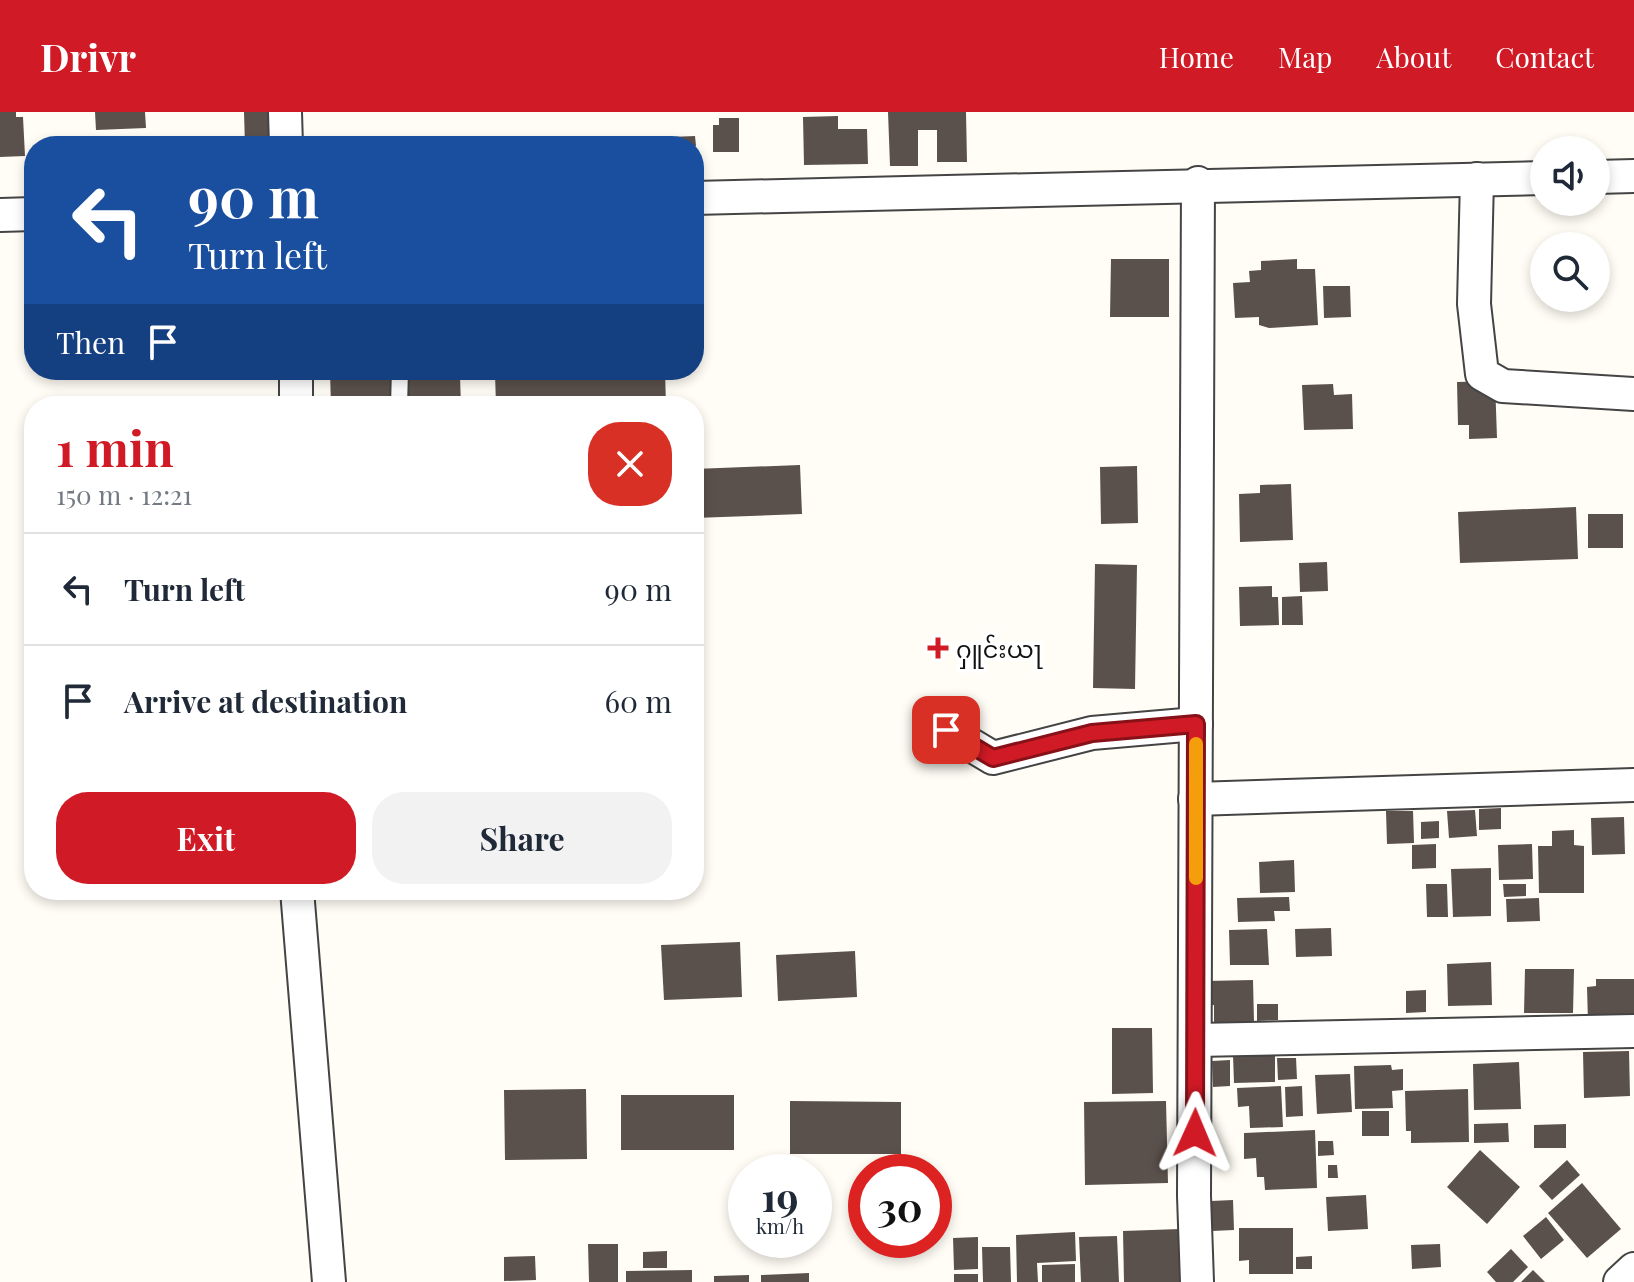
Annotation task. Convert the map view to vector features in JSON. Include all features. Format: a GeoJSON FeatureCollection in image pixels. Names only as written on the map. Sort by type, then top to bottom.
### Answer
{"type":"FeatureCollection","features":[{"type":"Feature","properties":{"kind":"street"},"geometry":{"type":"LineString","coordinates":[[285,112],[286,136]]}},
{"type":"Feature","properties":{"kind":"street"},"geometry":{"type":"LineString","coordinates":[[1610,177],[1634,176]]}},
{"type":"Feature","properties":{"kind":"street"},"geometry":{"type":"LineString","coordinates":[[704,198],[1198,183],[1530,178]]}},
{"type":"Feature","properties":{"kind":"street"},"geometry":{"type":"LineString","coordinates":[[1477,179],[1474,304],[1482,374],[1503,386],[1634,394]]}},
{"type":"Feature","properties":{"kind":"street"},"geometry":{"type":"LineString","coordinates":[[1197,1282],[1194,1196],[1198,183]]}},
{"type":"Feature","properties":{"kind":"street"},"geometry":{"type":"LineString","coordinates":[[0,215],[24,214]]}},
{"type":"Feature","properties":{"kind":"street"},"geometry":{"type":"LineString","coordinates":[[946,730],[993,758],[1092,733],[1196,724]]}},
{"type":"Feature","properties":{"kind":"street"},"geometry":{"type":"LineString","coordinates":[[1195,799],[1634,785]]}},
{"type":"Feature","properties":{"kind":"street"},"geometry":{"type":"LineString","coordinates":[[298,900],[329,1282]]}},
{"type":"Feature","properties":{"kind":"street"},"geometry":{"type":"LineString","coordinates":[[1196,1040],[1634,1031]]}},
{"type":"Feature","properties":{"kind":"street"},"geometry":{"type":"LineString","coordinates":[[1620,1282],[1634,1269]]}},
{"type":"Feature","properties":{"kind":"building"},"geometry":{"type":"Polygon","coordinates":[[[0,112],[16,112],[16,117],[23,117],[24,156],[0,157],[0,112]]]}},
{"type":"Feature","properties":{"kind":"building"},"geometry":{"type":"Polygon","coordinates":[[[95,112],[145,112],[146,128],[96,130],[95,112]]]}},
{"type":"Feature","properties":{"kind":"building"},"geometry":{"type":"Polygon","coordinates":[[[244,112],[272,112],[273,136],[245,136],[244,112]]]}},
{"type":"Feature","properties":{"kind":"building"},"geometry":{"type":"Polygon","coordinates":[[[888,112],[966,112],[967,162],[937,162],[937,130],[918,130],[918,166],[890,166],[888,112]]]}},
{"type":"Feature","properties":{"kind":"building"},"geometry":{"type":"Polygon","coordinates":[[[838,116],[838,129],[867,129],[868,164],[804,165],[803,117],[838,116]]]}},
{"type":"Feature","properties":{"kind":"building"},"geometry":{"type":"Polygon","coordinates":[[[719,118],[739,118],[739,152],[713,152],[713,125],[719,125],[719,118]]]}},
{"type":"Feature","properties":{"kind":"building"},"geometry":{"type":"Polygon","coordinates":[[[1111,259],[1169,259],[1169,317],[1110,317],[1111,259]]]}},
{"type":"Feature","properties":{"kind":"building"},"geometry":{"type":"Polygon","coordinates":[[[1297,259],[1297,269],[1315,269],[1318,325],[1269,328],[1259,325],[1259,317],[1235,318],[1233,283],[1250,282],[1249,271],[1261,270],[1261,261],[1297,259]]]}},
{"type":"Feature","properties":{"kind":"building"},"geometry":{"type":"Polygon","coordinates":[[[1323,286],[1350,286],[1351,317],[1324,318],[1323,286]]]}},
{"type":"Feature","properties":{"kind":"building"},"geometry":{"type":"Polygon","coordinates":[[[330,380],[390,380],[391,396],[331,396],[330,380]]]}},
{"type":"Feature","properties":{"kind":"building"},"geometry":{"type":"Polygon","coordinates":[[[406,380],[460,380],[461,396],[407,396],[406,380]]]}},
{"type":"Feature","properties":{"kind":"building"},"geometry":{"type":"Polygon","coordinates":[[[495,380],[665,380],[666,396],[496,396],[495,380]]]}},
{"type":"Feature","properties":{"kind":"building"},"geometry":{"type":"Polygon","coordinates":[[[1495,381],[1497,438],[1469,439],[1469,425],[1458,425],[1457,382],[1495,381]]]}},
{"type":"Feature","properties":{"kind":"building"},"geometry":{"type":"Polygon","coordinates":[[[1333,384],[1334,395],[1352,394],[1353,429],[1304,430],[1302,385],[1333,384]]]}},
{"type":"Feature","properties":{"kind":"building"},"geometry":{"type":"Polygon","coordinates":[[[800,465],[802,514],[704,518],[704,469],[800,465]]]}},
{"type":"Feature","properties":{"kind":"building"},"geometry":{"type":"Polygon","coordinates":[[[1137,466],[1138,523],[1101,524],[1100,467],[1137,466]]]}},
{"type":"Feature","properties":{"kind":"building"},"geometry":{"type":"Polygon","coordinates":[[[1291,484],[1293,540],[1240,542],[1239,494],[1260,493],[1260,485],[1291,484]]]}},
{"type":"Feature","properties":{"kind":"building"},"geometry":{"type":"Polygon","coordinates":[[[1576,507],[1578,559],[1460,563],[1458,512],[1576,507]]]}},
{"type":"Feature","properties":{"kind":"building"},"geometry":{"type":"Polygon","coordinates":[[[1588,514],[1623,514],[1623,548],[1588,548],[1588,514]]]}},
{"type":"Feature","properties":{"kind":"building"},"geometry":{"type":"Polygon","coordinates":[[[1327,562],[1328,591],[1300,592],[1299,563],[1327,562]]]}},
{"type":"Feature","properties":{"kind":"building"},"geometry":{"type":"Polygon","coordinates":[[[1095,564],[1137,565],[1135,689],[1093,688],[1095,564]]]}},
{"type":"Feature","properties":{"kind":"building"},"geometry":{"type":"Polygon","coordinates":[[[1272,586],[1272,597],[1278,597],[1279,625],[1240,626],[1239,587],[1272,586]]]}},
{"type":"Feature","properties":{"kind":"building"},"geometry":{"type":"Polygon","coordinates":[[[1302,596],[1303,625],[1282,625],[1282,597],[1302,596]]]}},
{"type":"Feature","properties":{"kind":"building"},"geometry":{"type":"Polygon","coordinates":[[[1501,808],[1501,829],[1479,830],[1479,809],[1501,808]]]}},
{"type":"Feature","properties":{"kind":"building"},"geometry":{"type":"Polygon","coordinates":[[[1475,810],[1477,836],[1449,838],[1447,811],[1475,810]]]}},
{"type":"Feature","properties":{"kind":"building"},"geometry":{"type":"Polygon","coordinates":[[[1386,811],[1413,811],[1414,843],[1387,844],[1386,811]]]}},
{"type":"Feature","properties":{"kind":"building"},"geometry":{"type":"Polygon","coordinates":[[[1624,817],[1625,854],[1592,855],[1591,818],[1624,817]]]}},
{"type":"Feature","properties":{"kind":"building"},"geometry":{"type":"Polygon","coordinates":[[[1439,821],[1439,838],[1421,839],[1421,822],[1439,821]]]}},
{"type":"Feature","properties":{"kind":"building"},"geometry":{"type":"Polygon","coordinates":[[[1574,830],[1574,845],[1584,846],[1584,893],[1539,893],[1538,846],[1552,846],[1552,831],[1574,830]]]}},
{"type":"Feature","properties":{"kind":"building"},"geometry":{"type":"Polygon","coordinates":[[[1436,844],[1436,868],[1412,869],[1412,845],[1436,844]]]}},
{"type":"Feature","properties":{"kind":"building"},"geometry":{"type":"Polygon","coordinates":[[[1532,844],[1533,879],[1499,880],[1498,845],[1532,844]]]}},
{"type":"Feature","properties":{"kind":"building"},"geometry":{"type":"Polygon","coordinates":[[[1294,860],[1295,892],[1260,893],[1259,862],[1294,860]]]}},
{"type":"Feature","properties":{"kind":"building"},"geometry":{"type":"Polygon","coordinates":[[[1491,868],[1491,916],[1453,917],[1451,869],[1491,868]]]}},
{"type":"Feature","properties":{"kind":"building"},"geometry":{"type":"Polygon","coordinates":[[[1426,884],[1447,884],[1448,917],[1427,917],[1426,884]]]}},
{"type":"Feature","properties":{"kind":"building"},"geometry":{"type":"Polygon","coordinates":[[[1503,884],[1526,884],[1526,896],[1504,897],[1503,884]]]}},
{"type":"Feature","properties":{"kind":"building"},"geometry":{"type":"Polygon","coordinates":[[[1289,897],[1290,911],[1274,911],[1275,921],[1238,922],[1237,898],[1289,897]]]}},
{"type":"Feature","properties":{"kind":"building"},"geometry":{"type":"Polygon","coordinates":[[[1539,898],[1540,921],[1507,922],[1506,899],[1539,898]]]}},
{"type":"Feature","properties":{"kind":"building"},"geometry":{"type":"Polygon","coordinates":[[[1331,928],[1332,956],[1296,957],[1295,929],[1331,928]]]}},
{"type":"Feature","properties":{"kind":"building"},"geometry":{"type":"Polygon","coordinates":[[[1267,929],[1269,965],[1230,965],[1229,930],[1267,929]]]}},
{"type":"Feature","properties":{"kind":"building"},"geometry":{"type":"Polygon","coordinates":[[[740,942],[742,997],[664,1000],[661,945],[740,942]]]}},
{"type":"Feature","properties":{"kind":"building"},"geometry":{"type":"Polygon","coordinates":[[[855,951],[857,997],[778,1001],[776,955],[855,951]]]}},
{"type":"Feature","properties":{"kind":"building"},"geometry":{"type":"Polygon","coordinates":[[[1491,962],[1492,1005],[1448,1006],[1447,964],[1491,962]]]}},
{"type":"Feature","properties":{"kind":"building"},"geometry":{"type":"Polygon","coordinates":[[[1525,969],[1574,969],[1573,1013],[1524,1013],[1525,969]]]}},
{"type":"Feature","properties":{"kind":"building"},"geometry":{"type":"Polygon","coordinates":[[[1596,979],[1634,979],[1634,1021],[1588,1022],[1587,987],[1596,986],[1596,979]]]}},
{"type":"Feature","properties":{"kind":"building"},"geometry":{"type":"Polygon","coordinates":[[[1253,980],[1254,1022],[1214,1023],[1214,1005],[1207,1006],[1206,981],[1253,980]]]}},
{"type":"Feature","properties":{"kind":"building"},"geometry":{"type":"Polygon","coordinates":[[[1426,990],[1426,1012],[1406,1013],[1406,991],[1426,990]]]}},
{"type":"Feature","properties":{"kind":"building"},"geometry":{"type":"Polygon","coordinates":[[[1257,1004],[1278,1004],[1278,1020],[1257,1021],[1257,1004]]]}},
{"type":"Feature","properties":{"kind":"building"},"geometry":{"type":"Polygon","coordinates":[[[1112,1028],[1152,1028],[1153,1093],[1112,1094],[1112,1028]]]}},
{"type":"Feature","properties":{"kind":"building"},"geometry":{"type":"Polygon","coordinates":[[[1629,1051],[1630,1096],[1584,1098],[1583,1052],[1629,1051]]]}},
{"type":"Feature","properties":{"kind":"building"},"geometry":{"type":"Polygon","coordinates":[[[1275,1054],[1275,1082],[1234,1083],[1233,1055],[1275,1054]]]}},
{"type":"Feature","properties":{"kind":"building"},"geometry":{"type":"Polygon","coordinates":[[[1277,1058],[1296,1058],[1297,1079],[1278,1080],[1277,1058]]]}},
{"type":"Feature","properties":{"kind":"building"},"geometry":{"type":"Polygon","coordinates":[[[1230,1060],[1230,1086],[1213,1087],[1212,1061],[1230,1060]]]}},
{"type":"Feature","properties":{"kind":"building"},"geometry":{"type":"Polygon","coordinates":[[[1519,1062],[1521,1109],[1474,1110],[1473,1064],[1519,1062]]]}},
{"type":"Feature","properties":{"kind":"building"},"geometry":{"type":"Polygon","coordinates":[[[1391,1065],[1392,1070],[1403,1069],[1403,1090],[1392,1091],[1393,1108],[1355,1109],[1354,1066],[1391,1065]]]}},
{"type":"Feature","properties":{"kind":"building"},"geometry":{"type":"Polygon","coordinates":[[[1350,1074],[1352,1112],[1317,1114],[1315,1075],[1350,1074]]]}},
{"type":"Feature","properties":{"kind":"building"},"geometry":{"type":"Polygon","coordinates":[[[1281,1086],[1283,1127],[1250,1128],[1249,1106],[1238,1107],[1237,1088],[1281,1086]]]}},
{"type":"Feature","properties":{"kind":"building"},"geometry":{"type":"Polygon","coordinates":[[[1302,1086],[1303,1116],[1286,1117],[1285,1087],[1302,1086]]]}},
{"type":"Feature","properties":{"kind":"building"},"geometry":{"type":"Polygon","coordinates":[[[586,1089],[587,1159],[505,1160],[504,1090],[586,1089]]]}},
{"type":"Feature","properties":{"kind":"building"},"geometry":{"type":"Polygon","coordinates":[[[1468,1089],[1469,1142],[1411,1143],[1411,1131],[1406,1131],[1405,1091],[1468,1089]]]}},
{"type":"Feature","properties":{"kind":"building"},"geometry":{"type":"Polygon","coordinates":[[[621,1095],[734,1095],[734,1150],[621,1150],[621,1095]]]}},
{"type":"Feature","properties":{"kind":"building"},"geometry":{"type":"Polygon","coordinates":[[[790,1101],[901,1102],[901,1154],[790,1154],[790,1101]]]}},
{"type":"Feature","properties":{"kind":"building"},"geometry":{"type":"Polygon","coordinates":[[[1166,1101],[1168,1183],[1085,1185],[1084,1102],[1166,1101]]]}},
{"type":"Feature","properties":{"kind":"building"},"geometry":{"type":"Polygon","coordinates":[[[1362,1111],[1389,1111],[1389,1136],[1362,1136],[1362,1111]]]}},
{"type":"Feature","properties":{"kind":"building"},"geometry":{"type":"Polygon","coordinates":[[[1508,1123],[1509,1142],[1474,1143],[1474,1124],[1508,1123]]]}},
{"type":"Feature","properties":{"kind":"building"},"geometry":{"type":"Polygon","coordinates":[[[1566,1124],[1566,1148],[1534,1148],[1534,1125],[1566,1124]]]}},
{"type":"Feature","properties":{"kind":"building"},"geometry":{"type":"Polygon","coordinates":[[[1315,1130],[1317,1188],[1265,1190],[1264,1177],[1257,1177],[1256,1158],[1244,1159],[1244,1133],[1315,1130]]]}},
{"type":"Feature","properties":{"kind":"building"},"geometry":{"type":"Polygon","coordinates":[[[1318,1141],[1333,1141],[1334,1155],[1318,1156],[1318,1141]]]}},
{"type":"Feature","properties":{"kind":"building"},"geometry":{"type":"Polygon","coordinates":[[[1480,1150],[1520,1187],[1487,1224],[1447,1187],[1480,1150]]]}},
{"type":"Feature","properties":{"kind":"building"},"geometry":{"type":"Polygon","coordinates":[[[1567,1160],[1580,1175],[1552,1200],[1539,1186],[1567,1160]]]}},
{"type":"Feature","properties":{"kind":"building"},"geometry":{"type":"Polygon","coordinates":[[[1328,1165],[1337,1165],[1338,1178],[1328,1178],[1328,1165]]]}},
{"type":"Feature","properties":{"kind":"building"},"geometry":{"type":"Polygon","coordinates":[[[1582,1183],[1621,1229],[1587,1258],[1548,1213],[1582,1183]]]}},
{"type":"Feature","properties":{"kind":"building"},"geometry":{"type":"Polygon","coordinates":[[[1366,1195],[1368,1229],[1328,1231],[1326,1197],[1366,1195]]]}},
{"type":"Feature","properties":{"kind":"building"},"geometry":{"type":"Polygon","coordinates":[[[1233,1200],[1234,1230],[1212,1231],[1211,1201],[1233,1200]]]}},
{"type":"Feature","properties":{"kind":"building"},"geometry":{"type":"Polygon","coordinates":[[[1546,1217],[1564,1240],[1541,1259],[1523,1236],[1546,1217]]]}},
{"type":"Feature","properties":{"kind":"building"},"geometry":{"type":"Polygon","coordinates":[[[1239,1228],[1293,1228],[1293,1274],[1249,1274],[1249,1260],[1239,1261],[1239,1228]]]}},
{"type":"Feature","properties":{"kind":"building"},"geometry":{"type":"Polygon","coordinates":[[[1180,1229],[1182,1282],[1124,1282],[1123,1231],[1180,1229]]]}},
{"type":"Feature","properties":{"kind":"building"},"geometry":{"type":"Polygon","coordinates":[[[1075,1232],[1076,1261],[1037,1263],[1038,1282],[1017,1282],[1016,1235],[1075,1232]]]}},
{"type":"Feature","properties":{"kind":"building"},"geometry":{"type":"Polygon","coordinates":[[[1117,1236],[1119,1282],[1081,1282],[1079,1237],[1117,1236]]]}},
{"type":"Feature","properties":{"kind":"building"},"geometry":{"type":"Polygon","coordinates":[[[978,1237],[978,1269],[954,1270],[953,1238],[978,1237]]]}},
{"type":"Feature","properties":{"kind":"building"},"geometry":{"type":"Polygon","coordinates":[[[588,1244],[618,1244],[618,1282],[589,1282],[588,1244]]]}},
{"type":"Feature","properties":{"kind":"building"},"geometry":{"type":"Polygon","coordinates":[[[1440,1244],[1441,1267],[1412,1269],[1411,1245],[1440,1244]]]}},
{"type":"Feature","properties":{"kind":"building"},"geometry":{"type":"Polygon","coordinates":[[[982,1247],[1010,1247],[1011,1282],[983,1282],[982,1247]]]}},
{"type":"Feature","properties":{"kind":"building"},"geometry":{"type":"Polygon","coordinates":[[[1511,1249],[1528,1267],[1513,1282],[1496,1282],[1487,1272],[1511,1249]]]}},
{"type":"Feature","properties":{"kind":"building"},"geometry":{"type":"Polygon","coordinates":[[[667,1251],[667,1268],[643,1268],[643,1252],[667,1251]]]}},
{"type":"Feature","properties":{"kind":"building"},"geometry":{"type":"Polygon","coordinates":[[[535,1256],[536,1280],[504,1281],[504,1257],[535,1256]]]}},
{"type":"Feature","properties":{"kind":"building"},"geometry":{"type":"Polygon","coordinates":[[[1312,1256],[1312,1269],[1296,1269],[1296,1257],[1312,1256]]]}},
{"type":"Feature","properties":{"kind":"building"},"geometry":{"type":"Polygon","coordinates":[[[1075,1264],[1075,1282],[1042,1282],[1042,1265],[1075,1264]]]}},
{"type":"Feature","properties":{"kind":"building"},"geometry":{"type":"Polygon","coordinates":[[[692,1270],[692,1282],[626,1282],[626,1271],[692,1270]]]}},
{"type":"Feature","properties":{"kind":"building"},"geometry":{"type":"Polygon","coordinates":[[[1533,1270],[1545,1282],[1521,1282],[1533,1270]]]}},
{"type":"Feature","properties":{"kind":"building"},"geometry":{"type":"Polygon","coordinates":[[[809,1273],[809,1282],[761,1282],[761,1275],[809,1273]]]}},
{"type":"Feature","properties":{"kind":"building"},"geometry":{"type":"Polygon","coordinates":[[[954,1274],[978,1274],[978,1282],[954,1282],[954,1274]]]}},
{"type":"Feature","properties":{"kind":"building"},"geometry":{"type":"Polygon","coordinates":[[[749,1275],[749,1282],[714,1282],[714,1276],[749,1275]]]}},
{"type":"Feature","properties":{"kind":"slow traffic"},"geometry":{"type":"LineString","coordinates":[[1196,744],[1196,878]]}},
{"type":"Feature","properties":{"kind":"place","name":"ႁူင်းယႃ"},"geometry":{"type":"Point","coordinates":[938,648]}},
{"type":"Feature","properties":{"kind":"route"},"geometry":{"type":"LineString","coordinates":[[946,730],[993,758],[1092,733],[1196,724],[1195,1133]]}}]}
